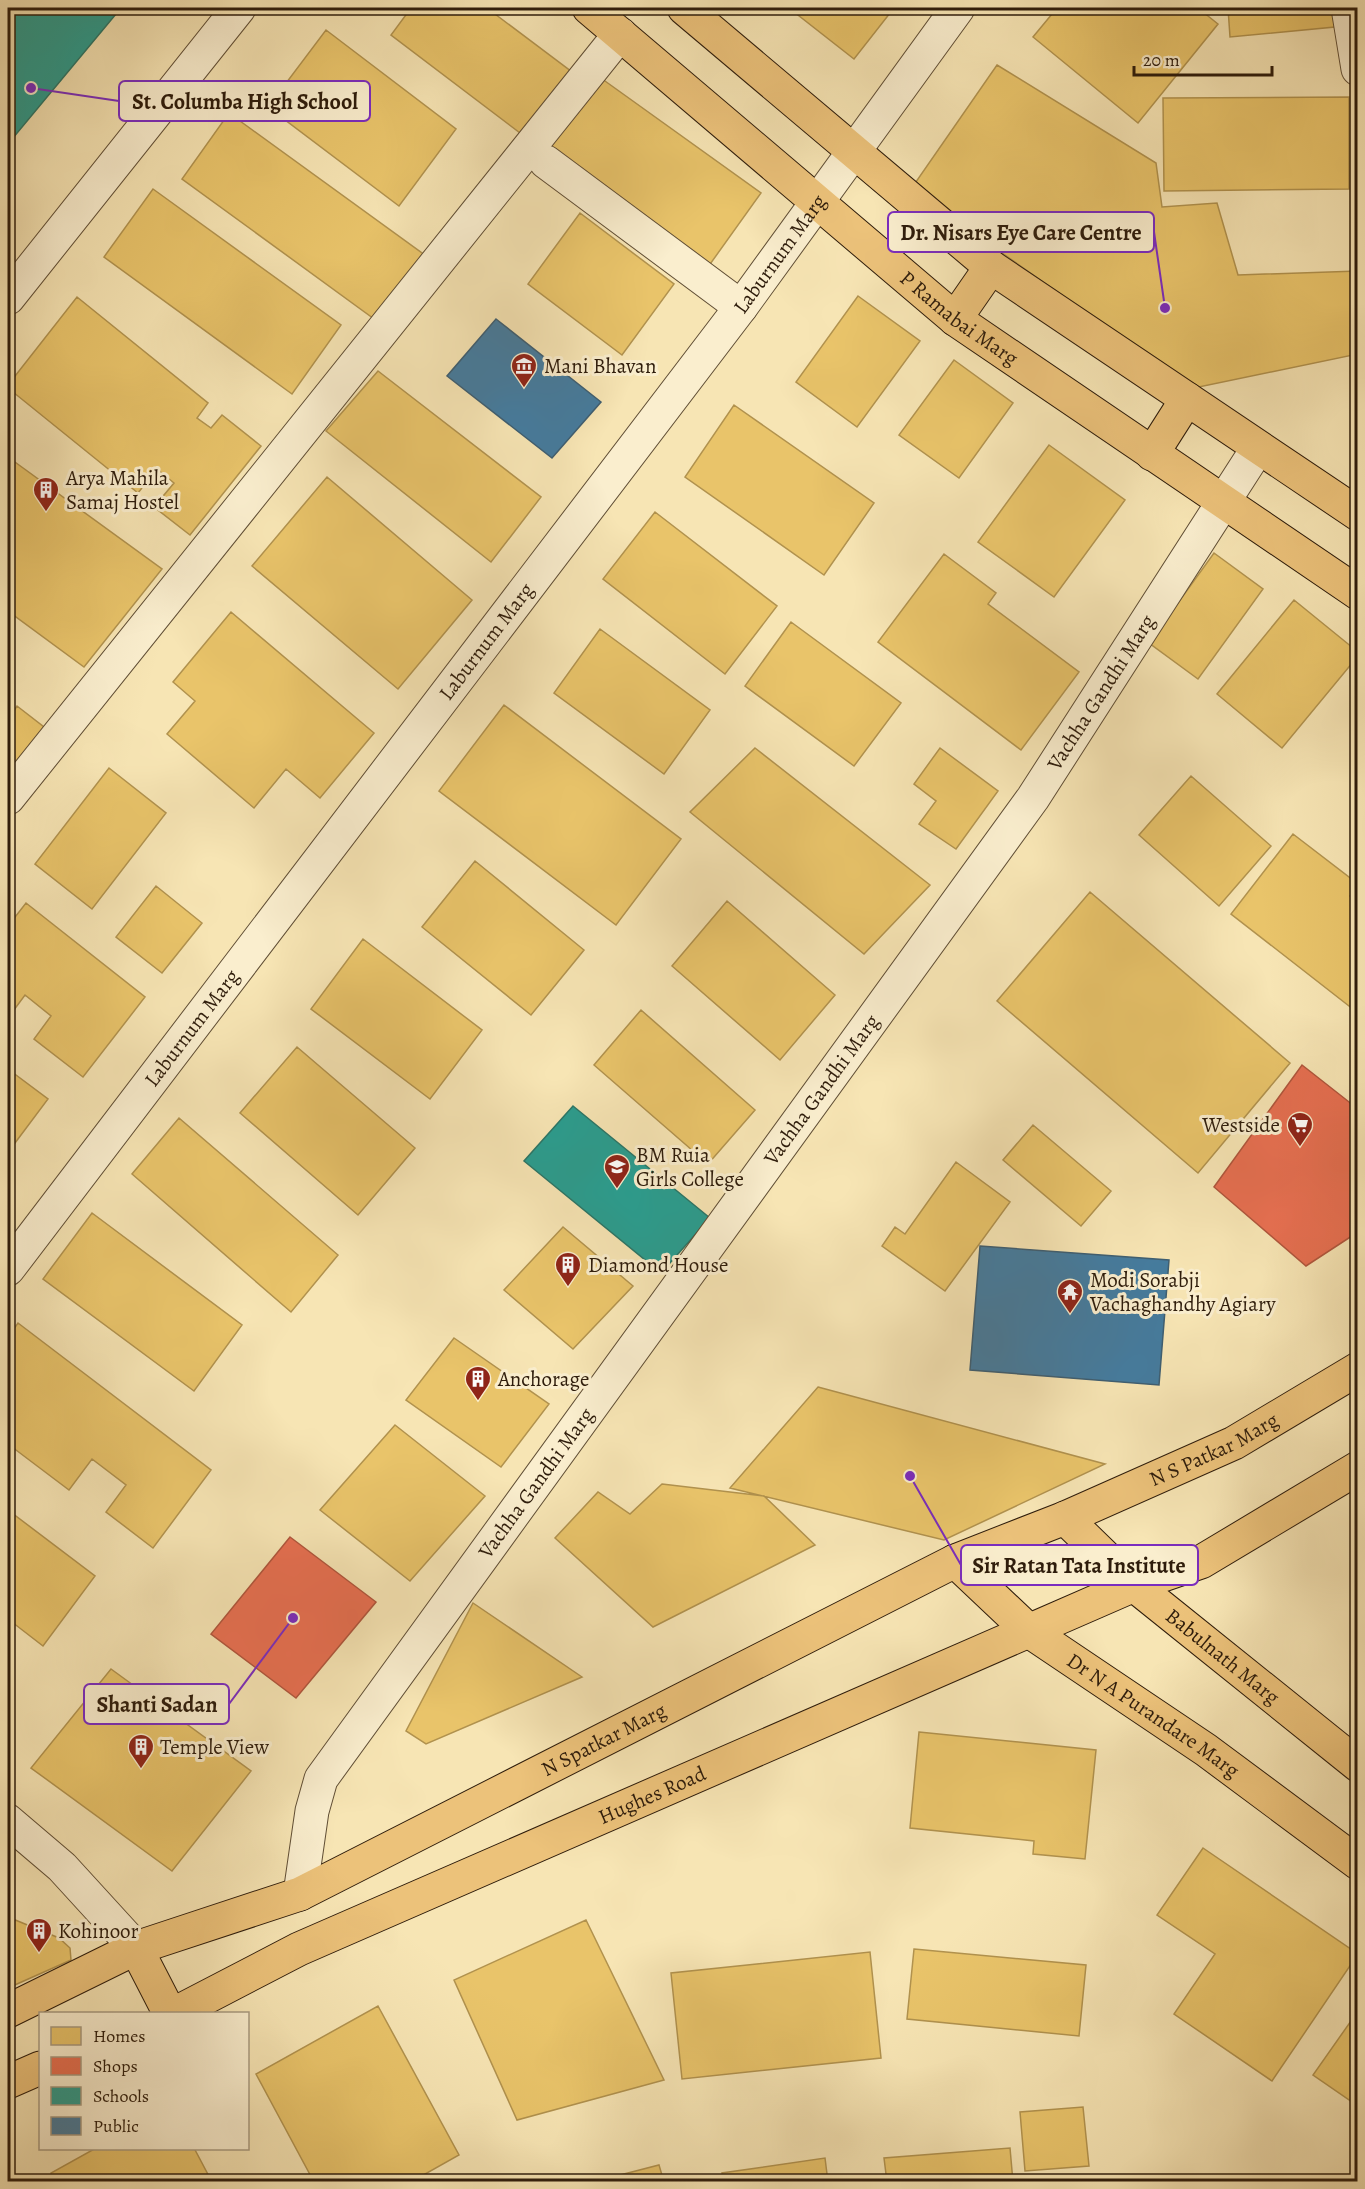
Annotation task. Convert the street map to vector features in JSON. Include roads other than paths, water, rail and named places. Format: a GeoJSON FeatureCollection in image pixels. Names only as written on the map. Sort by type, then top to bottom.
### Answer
{"type":"FeatureCollection","features":[{"type":"Feature","properties":{"kind":"main road","name":"P Ramabai Marg"},"geometry":{"type":"LineString","coordinates":[[589,8],[955,319],[1358,592]]}},
{"type":"Feature","properties":{"kind":"main road"},"geometry":{"type":"LineString","coordinates":[[684,8],[991,267],[1358,514]]}},
{"type":"Feature","properties":{"kind":"main road"},"geometry":{"type":"LineString","coordinates":[[955,319],[991,267]]}},
{"type":"Feature","properties":{"kind":"main road"},"geometry":{"type":"LineString","coordinates":[[1152,454],[1187,399]]}},
{"type":"Feature","properties":{"kind":"main road","name":"N S Patkar Marg"},"geometry":{"type":"LineString","coordinates":[[1065,1518],[1234,1443],[1358,1370]]}},
{"type":"Feature","properties":{"kind":"main road"},"geometry":{"type":"LineString","coordinates":[[1134,1585],[1201,1562],[1358,1468]]}},
{"type":"Feature","properties":{"kind":"main road","name":"N Spatkar Marg"},"geometry":{"type":"LineString","coordinates":[[8,2011],[136,1948],[300,1894],[955,1561],[1065,1518]]}},
{"type":"Feature","properties":{"kind":"main road","name":"Babulnath Marg"},"geometry":{"type":"LineString","coordinates":[[1065,1518],[1134,1585],[1358,1765]]}},
{"type":"Feature","properties":{"kind":"main road","name":"Dr N A Purandare Marg"},"geometry":{"type":"LineString","coordinates":[[955,1561],[1029,1631],[1206,1750],[1358,1863]]}},
{"type":"Feature","properties":{"kind":"main road","name":"Hughes Road"},"geometry":{"type":"LineString","coordinates":[[174,2012],[299,1949],[1134,1585]]}},
{"type":"Feature","properties":{"kind":"main road"},"geometry":{"type":"LineString","coordinates":[[136,1948],[171,2012]]}},
{"type":"Feature","properties":{"kind":"main road"},"geometry":{"type":"LineString","coordinates":[[8,2082],[39,2068]]}},
{"type":"Feature","properties":{"kind":"street"},"geometry":{"type":"LineString","coordinates":[[8,298],[239,8]]}},
{"type":"Feature","properties":{"kind":"street","name":"Laburnum Marg"},"geometry":{"type":"LineString","coordinates":[[8,1269],[741,307],[958,8]]}},
{"type":"Feature","properties":{"kind":"street"},"geometry":{"type":"LineString","coordinates":[[1348,8],[1358,69]]}},
{"type":"Feature","properties":{"kind":"street"},"geometry":{"type":"LineString","coordinates":[[8,798],[620,34]]}},
{"type":"Feature","properties":{"kind":"street"},"geometry":{"type":"LineString","coordinates":[[546,162],[741,307]]}},
{"type":"Feature","properties":{"kind":"street","name":"Vachha Gandhi Marg"},"geometry":{"type":"LineString","coordinates":[[300,1894],[312,1811],[321,1779],[1033,798],[1225,504],[1258,448]]}},
{"type":"Feature","properties":{"kind":"street"},"geometry":{"type":"LineString","coordinates":[[8,1821],[62,1867],[136,1948]]}},
{"type":"Feature","properties":{"kind":"place","name":"St. Columba High School"},"geometry":{"type":"Point","coordinates":[31,88]}},
{"type":"Feature","properties":{"kind":"place","name":"Dr. Nisars Eye Care Centre"},"geometry":{"type":"Point","coordinates":[1165,308]}},
{"type":"Feature","properties":{"kind":"place","name":"Mani Bhavan"},"geometry":{"type":"Point","coordinates":[524,389]}},
{"type":"Feature","properties":{"kind":"place","name":"Arya Mahila Samaj Hostel"},"geometry":{"type":"Point","coordinates":[46,513]}},
{"type":"Feature","properties":{"kind":"place","name":"Westside"},"geometry":{"type":"Point","coordinates":[1300,1148]}},
{"type":"Feature","properties":{"kind":"place","name":"BM Ruia Girls College"},"geometry":{"type":"Point","coordinates":[617,1190]}},
{"type":"Feature","properties":{"kind":"place","name":"Diamond House"},"geometry":{"type":"Point","coordinates":[568,1288]}},
{"type":"Feature","properties":{"kind":"place","name":"Modi Sorabji Vachaghandhy Agiary"},"geometry":{"type":"Point","coordinates":[1070,1315]}},
{"type":"Feature","properties":{"kind":"place","name":"Anchorage"},"geometry":{"type":"Point","coordinates":[478,1402]}},
{"type":"Feature","properties":{"kind":"place","name":"Sir Ratan Tata Institute"},"geometry":{"type":"Point","coordinates":[910,1476]}},
{"type":"Feature","properties":{"kind":"place","name":"Shanti Sadan"},"geometry":{"type":"Point","coordinates":[293,1618]}},
{"type":"Feature","properties":{"kind":"place","name":"Temple View"},"geometry":{"type":"Point","coordinates":[141,1770]}},
{"type":"Feature","properties":{"kind":"place","name":"Kohinoor"},"geometry":{"type":"Point","coordinates":[39,1954]}}]}
